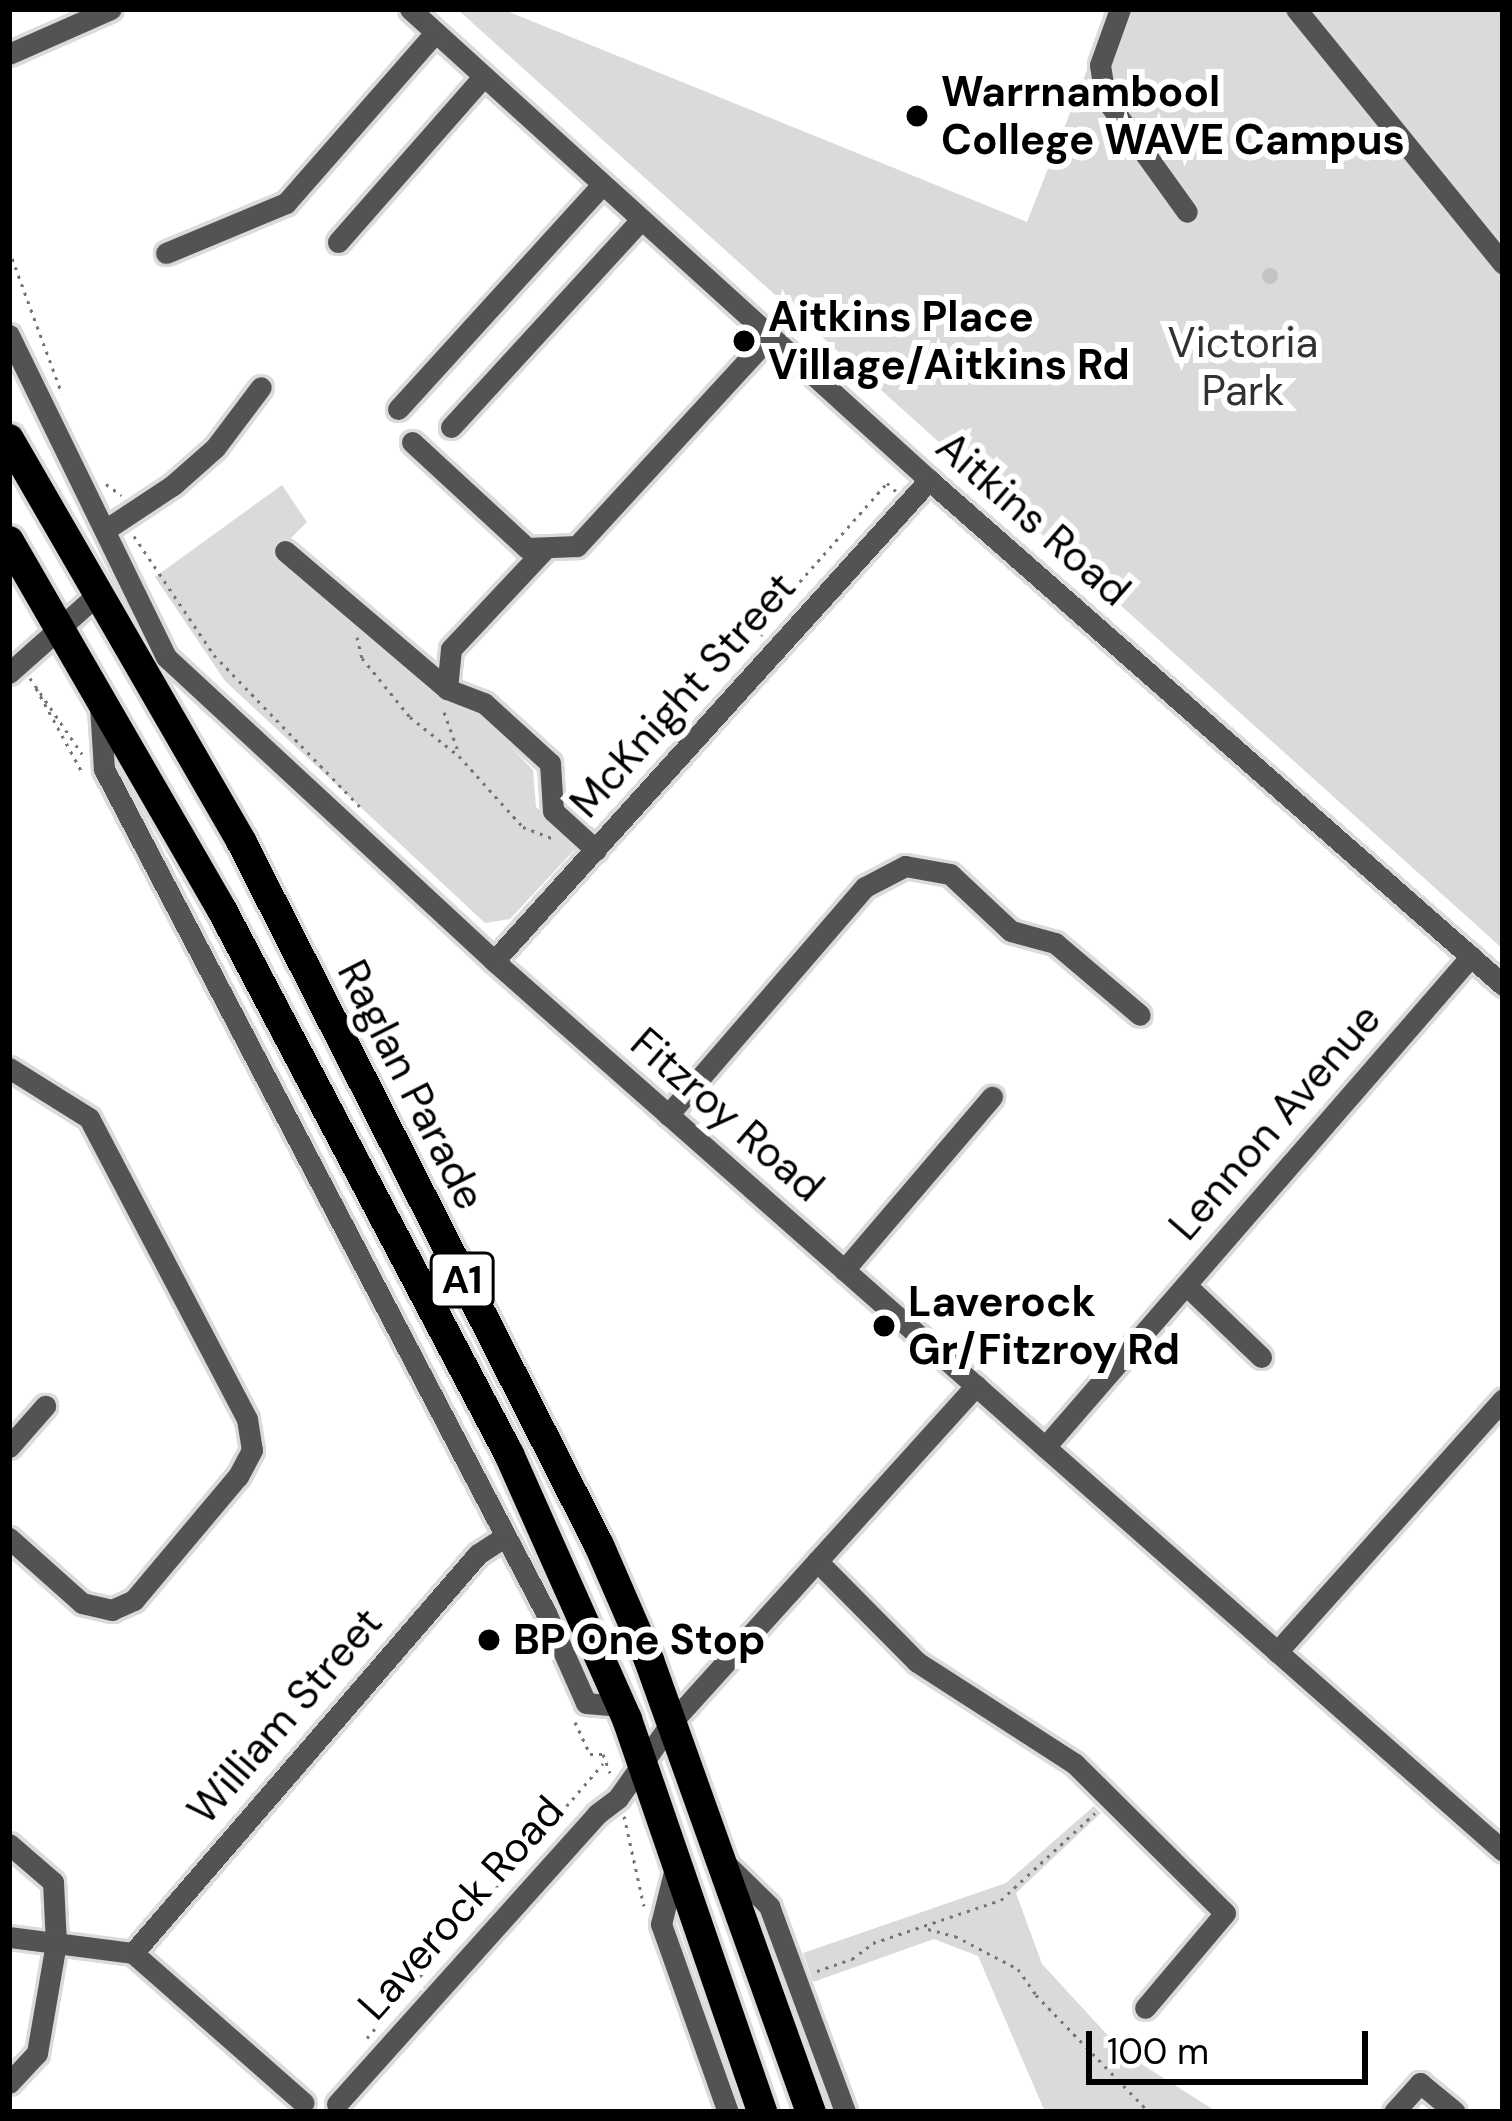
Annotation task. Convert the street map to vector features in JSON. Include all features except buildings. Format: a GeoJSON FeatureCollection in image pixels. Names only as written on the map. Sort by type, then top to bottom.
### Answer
{"type":"FeatureCollection","features":[{"type":"Feature","properties":{"kind":"highway","name":"Raglan Parade"},"geometry":{"type":"LineString","coordinates":[[9,439],[241,842],[599,1545],[671,1723],[811,2112]]}},
{"type":"Feature","properties":{"kind":"highway","name":"Raglan Parade"},"geometry":{"type":"LineString","coordinates":[[9,541],[222,910],[508,1454],[622,1706],[762,2112]]}},
{"type":"Feature","properties":{"kind":"street"},"geometry":{"type":"LineString","coordinates":[[9,54],[110,9]]}},
{"type":"Feature","properties":{"kind":"street","name":"Aitkins Road"},"geometry":{"type":"LineString","coordinates":[[410,9],[929,480],[1503,985]]}},
{"type":"Feature","properties":{"kind":"street"},"geometry":{"type":"LineString","coordinates":[[1120,9],[1100,65],[1106,98],[1187,212]]}},
{"type":"Feature","properties":{"kind":"street"},"geometry":{"type":"LineString","coordinates":[[1295,9],[1503,264]]}},
{"type":"Feature","properties":{"kind":"street"},"geometry":{"type":"LineString","coordinates":[[166,254],[286,203],[434,34]]}},
{"type":"Feature","properties":{"kind":"street"},"geometry":{"type":"LineString","coordinates":[[338,242],[482,78]]}},
{"type":"Feature","properties":{"kind":"street"},"geometry":{"type":"LineString","coordinates":[[398,409],[602,185]]}},
{"type":"Feature","properties":{"kind":"street"},"geometry":{"type":"LineString","coordinates":[[452,427],[641,220]]}},
{"type":"Feature","properties":{"kind":"street"},"geometry":{"type":"LineString","coordinates":[[412,442],[527,548],[577,546],[770,336]]}},
{"type":"Feature","properties":{"kind":"street","name":"Fitzroy Road"},"geometry":{"type":"LineString","coordinates":[[11,341],[166,658],[494,962],[1503,1851]]}},
{"type":"Feature","properties":{"kind":"street"},"geometry":{"type":"LineString","coordinates":[[105,530],[215,448],[261,387]]}},
{"type":"Feature","properties":{"kind":"street","name":"McKnight Street"},"geometry":{"type":"LineString","coordinates":[[494,962],[929,480]]}},
{"type":"Feature","properties":{"kind":"street"},"geometry":{"type":"LineString","coordinates":[[447,689],[452,649],[544,549]]}},
{"type":"Feature","properties":{"kind":"street"},"geometry":{"type":"LineString","coordinates":[[285,551],[447,689],[484,703],[550,763],[553,811],[596,850]]}},
{"type":"Feature","properties":{"kind":"street"},"geometry":{"type":"LineString","coordinates":[[9,673],[97,596]]}},
{"type":"Feature","properties":{"kind":"street","name":"Raglan Parade"},"geometry":{"type":"LineString","coordinates":[[100,693],[104,769],[546,1613],[586,1703],[622,1706]]}},
{"type":"Feature","properties":{"kind":"street"},"geometry":{"type":"LineString","coordinates":[[668,1115],[865,886],[905,866],[950,874],[1000,924],[1017,935],[1055,943],[1140,1016]]}},
{"type":"Feature","properties":{"kind":"street","name":"Lennon Avenue"},"geometry":{"type":"LineString","coordinates":[[1045,1447],[1471,956]]}},
{"type":"Feature","properties":{"kind":"street"},"geometry":{"type":"LineString","coordinates":[[9,1068],[89,1118],[247,1419],[252,1450],[238,1476],[134,1600],[112,1610],[82,1603],[9,1538]]}},
{"type":"Feature","properties":{"kind":"street"},"geometry":{"type":"LineString","coordinates":[[844,1270],[992,1096]]}},
{"type":"Feature","properties":{"kind":"street"},"geometry":{"type":"LineString","coordinates":[[1186,1285],[1261,1357]]}},
{"type":"Feature","properties":{"kind":"street","name":"Laverock Road"},"geometry":{"type":"LineString","coordinates":[[341,2108],[597,1814],[618,1798],[671,1723],[976,1386]]}},
{"type":"Feature","properties":{"kind":"street"},"geometry":{"type":"LineString","coordinates":[[1277,1652],[1503,1400]]}},
{"type":"Feature","properties":{"kind":"street"},"geometry":{"type":"LineString","coordinates":[[9,1448],[45,1406]]}},
{"type":"Feature","properties":{"kind":"street","name":"William Street"},"geometry":{"type":"LineString","coordinates":[[133,1953],[478,1555],[503,1538]]}},
{"type":"Feature","properties":{"kind":"street"},"geometry":{"type":"LineString","coordinates":[[818,1561],[917,1662],[1076,1764],[1225,1913],[1144,2008]]}},
{"type":"Feature","properties":{"kind":"street"},"geometry":{"type":"LineString","coordinates":[[9,1844],[53,1882],[56,1943],[37,2053],[9,2083]]}},
{"type":"Feature","properties":{"kind":"street","name":"Raglan Parade"},"geometry":{"type":"LineString","coordinates":[[721,1858],[770,1906],[845,2112]]}},
{"type":"Feature","properties":{"kind":"street"},"geometry":{"type":"LineString","coordinates":[[675,1868],[661,1924],[728,2112]]}},
{"type":"Feature","properties":{"kind":"street"},"geometry":{"type":"LineString","coordinates":[[9,1937],[133,1953],[301,2108],[321,2098],[341,2108]]}},
{"type":"Feature","properties":{"kind":"street"},"geometry":{"type":"LineString","coordinates":[[1394,2112],[1420,2083],[1455,2112]]}},
{"type":"Feature","properties":{"kind":"path"},"geometry":{"type":"LineString","coordinates":[[9,250],[64,399]]}},
{"type":"Feature","properties":{"kind":"path"},"geometry":{"type":"LineString","coordinates":[[105,482],[115,494],[125,495],[139,519],[132,529],[136,542]]}},
{"type":"Feature","properties":{"kind":"path"},"geometry":{"type":"LineString","coordinates":[[362,617],[356,640],[362,658],[410,716],[459,756],[523,827],[558,840]]}},
{"type":"Feature","properties":{"kind":"path"},"geometry":{"type":"LineString","coordinates":[[447,689],[442,705],[459,756]]}},
{"type":"Feature","properties":{"kind":"path"},"geometry":{"type":"LineString","coordinates":[[368,2037],[605,1761]]}},
{"type":"Feature","properties":{"kind":"path"},"geometry":{"type":"LineString","coordinates":[[798,1978],[852,1959],[873,1943],[926,1929],[1001,1900],[1110,1799]]}},
{"type":"Feature","properties":{"kind":"path"},"geometry":{"type":"LineString","coordinates":[[926,1929],[955,1936],[1018,1969],[1036,1995],[1149,2112]]}},
{"type":"Feature","properties":{"kind":"green space","name":"Victoria Park"},"geometry":{"type":"Polygon","coordinates":[[[457,9],[502,9],[1027,222],[1111,9],[1503,9],[1503,949],[457,9]]]}},
{"type":"Feature","properties":{"kind":"green space"},"geometry":{"type":"Polygon","coordinates":[[[282,485],[307,522],[277,552],[435,697],[479,715],[533,770],[536,807],[579,845],[510,919],[485,923],[225,681],[155,577],[282,485]]]}},
{"type":"Feature","properties":{"kind":"green space"},"geometry":{"type":"Polygon","coordinates":[[[1094,1806],[1101,1813],[1016,1893],[1042,1964],[1124,2053],[1217,2112],[1045,2112],[978,1956],[934,1939],[813,1982],[803,1953],[1006,1883],[1094,1806]]]}},
{"type":"Feature","properties":{"kind":"place","name":"Warrnambool College WAVE Campus"},"geometry":{"type":"Point","coordinates":[917,116]}},
{"type":"Feature","properties":{"kind":"place","name":"Aitkins Place Village/Aitkins Rd"},"geometry":{"type":"Point","coordinates":[744,341]}},
{"type":"Feature","properties":{"kind":"place","name":"Laverock Gr/Fitzroy Rd"},"geometry":{"type":"Point","coordinates":[884,1326]}},
{"type":"Feature","properties":{"kind":"place","name":"BP One Stop"},"geometry":{"type":"Point","coordinates":[489,1640]}}]}
